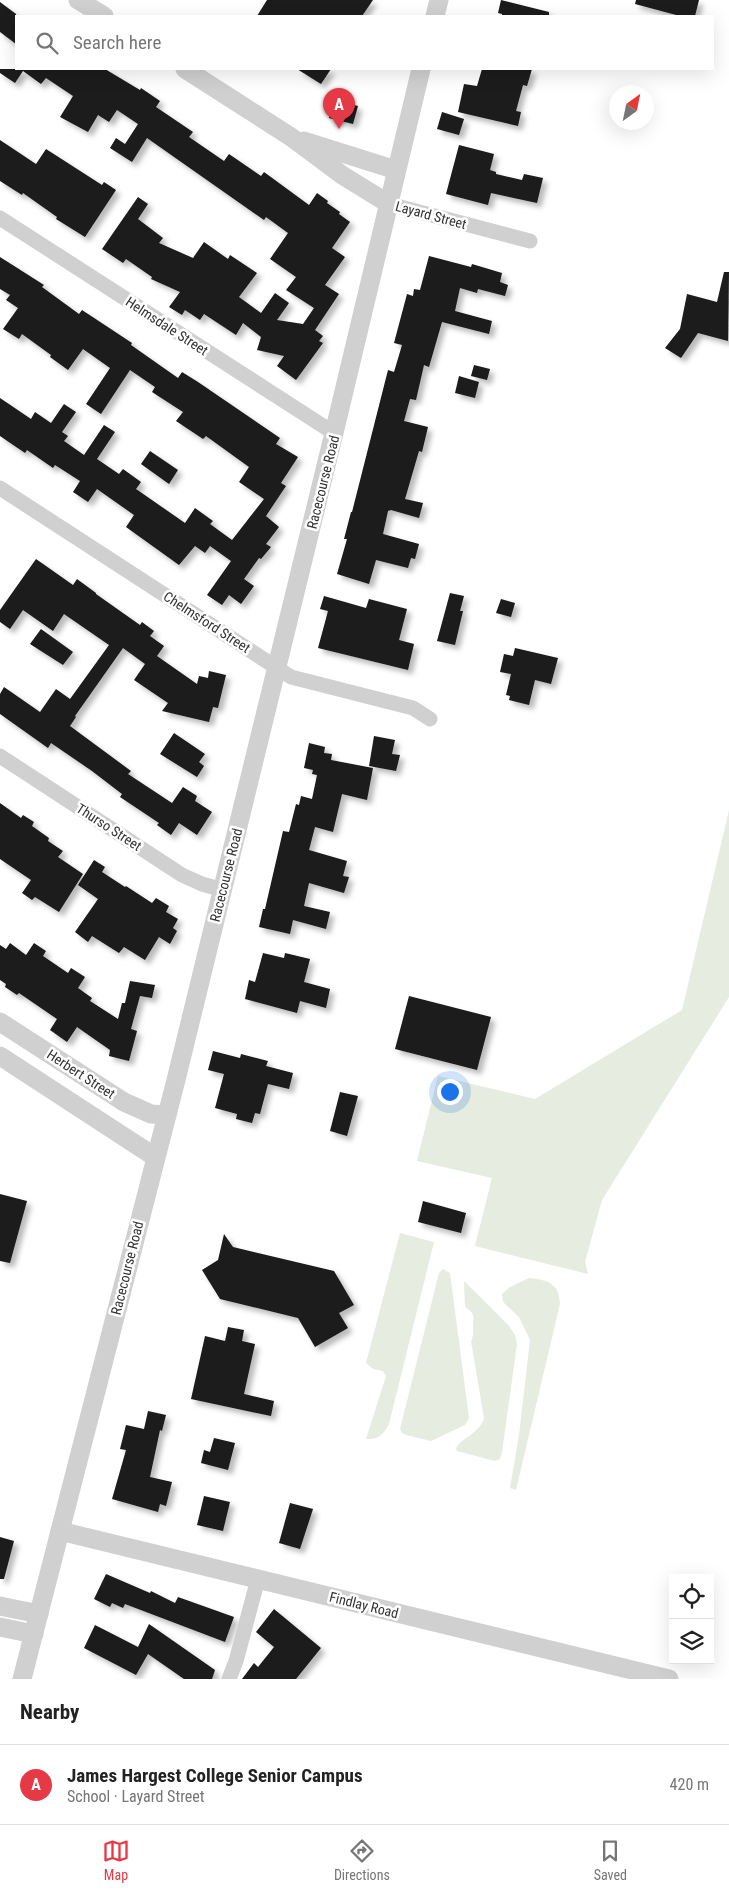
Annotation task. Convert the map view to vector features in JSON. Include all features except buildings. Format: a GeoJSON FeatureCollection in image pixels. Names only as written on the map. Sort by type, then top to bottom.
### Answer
{"type":"FeatureCollection","features":[{"type":"Feature","properties":{"kind":"street"},"geometry":{"type":"LineString","coordinates":[[78,0],[102,15]]}},
{"type":"Feature","properties":{"kind":"street"},"geometry":{"type":"LineString","coordinates":[[434,15],[439,0]]}},
{"type":"Feature","properties":{"kind":"street","name":"Layard Street"},"geometry":{"type":"LineString","coordinates":[[187,70],[291,137],[342,175],[389,204],[530,240]]}},
{"type":"Feature","properties":{"kind":"street","name":"Racecourse Road"},"geometry":{"type":"LineString","coordinates":[[22,1679],[223,890],[421,70]]}},
{"type":"Feature","properties":{"kind":"street","name":"Layard Street"},"geometry":{"type":"LineString","coordinates":[[291,137],[396,170]]}},
{"type":"Feature","properties":{"kind":"street","name":"Helmsdale Street"},"geometry":{"type":"LineString","coordinates":[[0,218],[334,433]]}},
{"type":"Feature","properties":{"kind":"street","name":"Chelmsford Street"},"geometry":{"type":"LineString","coordinates":[[0,488],[291,677],[412,708],[430,719]]}},
{"type":"Feature","properties":{"kind":"street","name":"Thurso Street"},"geometry":{"type":"LineString","coordinates":[[0,756],[182,875],[202,884],[223,890]]}},
{"type":"Feature","properties":{"kind":"street","name":"Herbert Street"},"geometry":{"type":"LineString","coordinates":[[0,1022],[124,1102],[151,1114],[166,1116]]}},
{"type":"Feature","properties":{"kind":"street","name":"Herbert Street"},"geometry":{"type":"LineString","coordinates":[[0,1056],[155,1156]]}},
{"type":"Feature","properties":{"kind":"street","name":"Findlay Road"},"geometry":{"type":"LineString","coordinates":[[60,1531],[669,1679]]}},
{"type":"Feature","properties":{"kind":"street"},"geometry":{"type":"LineString","coordinates":[[230,1679],[258,1579]]}},
{"type":"Feature","properties":{"kind":"street"},"geometry":{"type":"LineString","coordinates":[[0,1606],[39,1614]]}},
{"type":"Feature","properties":{"kind":"street"},"geometry":{"type":"LineString","coordinates":[[0,1627],[34,1634]]}},
{"type":"Feature","properties":{"kind":"shaded area"},"geometry":{"type":"Polygon","coordinates":[[[729,810],[729,997],[602,1200],[585,1262],[588,1274],[475,1246],[492,1178],[417,1161],[438,1076],[535,1099],[682,1010],[729,810]]]}},
{"type":"Feature","properties":{"kind":"shaded area"},"geometry":{"type":"Polygon","coordinates":[[[400,1233],[434,1242],[389,1424],[380,1436],[366,1439],[386,1376],[383,1371],[373,1369],[366,1363],[400,1233]]]}},
{"type":"Feature","properties":{"kind":"shaded area"},"geometry":{"type":"Polygon","coordinates":[[[443,1269],[450,1273],[469,1418],[465,1425],[431,1441],[406,1435],[400,1429],[439,1273],[443,1269]]]}},
{"type":"Feature","properties":{"kind":"shaded area"},"geometry":{"type":"Polygon","coordinates":[[[529,1278],[542,1280],[555,1287],[560,1304],[516,1490],[510,1488],[519,1435],[530,1340],[519,1317],[503,1302],[502,1294],[510,1287],[529,1278]]]}},
{"type":"Feature","properties":{"kind":"shaded area"},"geometry":{"type":"Polygon","coordinates":[[[464,1281],[509,1326],[515,1335],[517,1344],[502,1452],[500,1459],[495,1461],[457,1451],[456,1449],[462,1441],[475,1432],[482,1424],[484,1418],[471,1341],[473,1335],[473,1316],[465,1307],[464,1281]]]}},
{"type":"Feature","properties":{"kind":"place","name":"James Hargest College Senior Campus"},"geometry":{"type":"Point","coordinates":[339,129]}}]}
